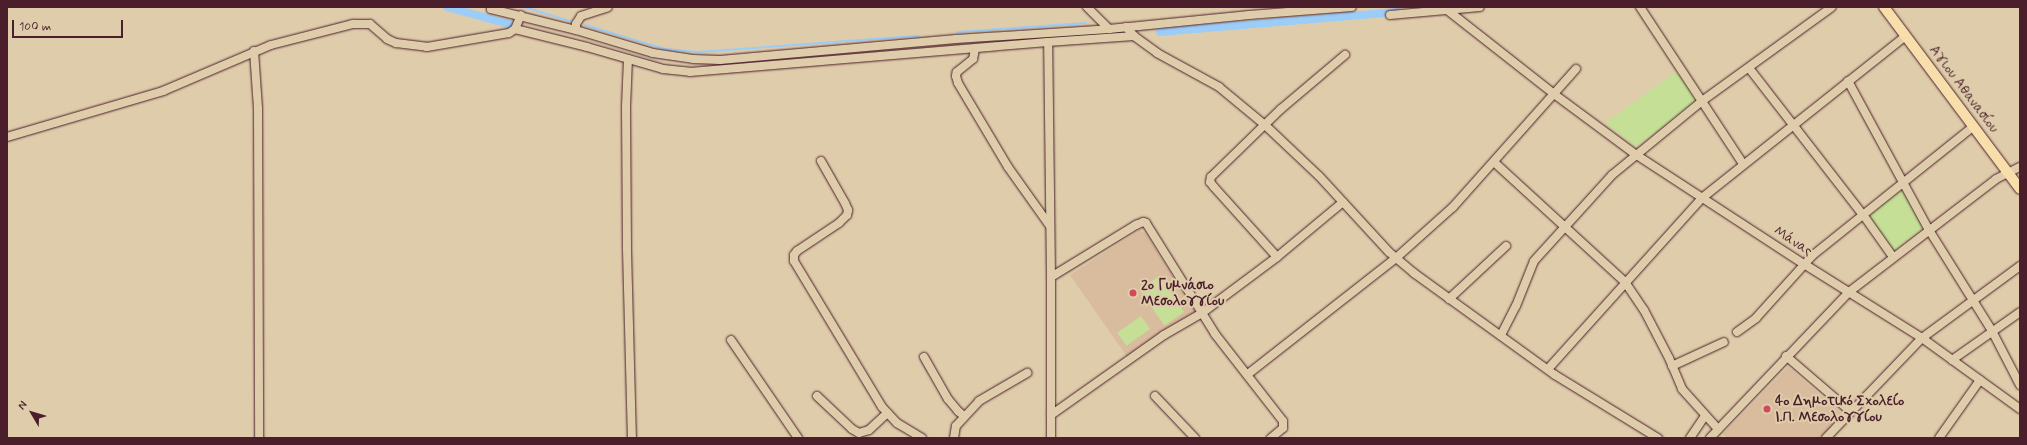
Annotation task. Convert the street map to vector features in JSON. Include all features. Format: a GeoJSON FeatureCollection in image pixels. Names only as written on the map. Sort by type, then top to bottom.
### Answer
{"type":"FeatureCollection","features":[{"type":"Feature","properties":{"kind":"main road","name":"Αγιου Αθανασίου"},"geometry":{"type":"LineString","coordinates":[[1884,7],[2020,189]]}},
{"type":"Feature","properties":{"kind":"street"},"geometry":{"type":"LineString","coordinates":[[491,7],[667,56],[707,60],[1109,29],[1248,11],[1352,7]]}},
{"type":"Feature","properties":{"kind":"street"},"geometry":{"type":"LineString","coordinates":[[576,30],[576,24],[581,16],[608,7]]}},
{"type":"Feature","properties":{"kind":"street"},"geometry":{"type":"LineString","coordinates":[[1087,7],[1109,29]]}},
{"type":"Feature","properties":{"kind":"street"},"geometry":{"type":"LineString","coordinates":[[1390,15],[1480,7]]}},
{"type":"Feature","properties":{"kind":"street"},"geometry":{"type":"LineString","coordinates":[[1640,7],[1743,164]]}},
{"type":"Feature","properties":{"kind":"street"},"geometry":{"type":"LineString","coordinates":[[1501,335],[1516,306],[1534,261],[1600,188],[1635,154],[1702,101],[1832,7]]}},
{"type":"Feature","properties":{"kind":"street","name":"Μάνας"},"geometry":{"type":"LineString","coordinates":[[1446,9],[1554,94],[1635,154],[1804,264],[1922,338],[1980,380],[2019,405]]}},
{"type":"Feature","properties":{"kind":"street"},"geometry":{"type":"LineString","coordinates":[[7,137],[163,91],[254,51],[288,40],[362,23],[370,24],[387,39],[396,43],[427,47],[507,34],[515,29],[521,15]]}},
{"type":"Feature","properties":{"kind":"street"},"geometry":{"type":"LineString","coordinates":[[1126,27],[1134,36],[1165,59],[1219,87],[1265,125],[1303,160],[1396,258],[1449,299],[1548,369],[1658,438]]}},
{"type":"Feature","properties":{"kind":"street"},"geometry":{"type":"LineString","coordinates":[[515,29],[672,70],[702,72],[1134,36]]}},
{"type":"Feature","properties":{"kind":"street"},"geometry":{"type":"LineString","coordinates":[[1548,369],[1702,198],[1906,36]]}},
{"type":"Feature","properties":{"kind":"street"},"geometry":{"type":"LineString","coordinates":[[1048,42],[1051,276],[1051,438]]}},
{"type":"Feature","properties":{"kind":"street"},"geometry":{"type":"LineString","coordinates":[[975,49],[973,59],[957,72],[956,76],[958,83],[1008,167],[1050,226]]}},
{"type":"Feature","properties":{"kind":"street"},"geometry":{"type":"LineString","coordinates":[[254,51],[258,108],[259,438]]}},
{"type":"Feature","properties":{"kind":"street"},"geometry":{"type":"LineString","coordinates":[[1277,257],[1214,187],[1210,180],[1216,171],[1265,125],[1345,55]]}},
{"type":"Feature","properties":{"kind":"street"},"geometry":{"type":"LineString","coordinates":[[628,59],[626,107],[627,250],[632,438]]}},
{"type":"Feature","properties":{"kind":"street"},"geometry":{"type":"LineString","coordinates":[[1748,68],[1794,124],[1864,216],[1893,257]]}},
{"type":"Feature","properties":{"kind":"street"},"geometry":{"type":"LineString","coordinates":[[1248,374],[1396,258],[1461,199],[1576,69]]}},
{"type":"Feature","properties":{"kind":"street"},"geometry":{"type":"LineString","coordinates":[[1848,81],[1929,230],[1971,300],[1992,331],[2020,385]]}},
{"type":"Feature","properties":{"kind":"street"},"geometry":{"type":"LineString","coordinates":[[1737,332],[1756,318],[1804,264],[1974,126]]}},
{"type":"Feature","properties":{"kind":"street"},"geometry":{"type":"LineString","coordinates":[[821,161],[845,203],[848,210],[847,215],[839,223],[797,251],[794,254],[794,261],[887,413],[903,427],[922,438]]}},
{"type":"Feature","properties":{"kind":"street"},"geometry":{"type":"LineString","coordinates":[[1494,162],[1564,228],[1625,282],[1644,310],[1684,393],[1718,429]]}},
{"type":"Feature","properties":{"kind":"street"},"geometry":{"type":"LineString","coordinates":[[1710,438],[1786,356],[1849,292],[1929,230],[2007,173],[2020,167]]}},
{"type":"Feature","properties":{"kind":"street"},"geometry":{"type":"LineString","coordinates":[[1051,415],[1164,335],[1202,313],[1277,257],[1342,202]]}},
{"type":"Feature","properties":{"kind":"street"},"geometry":{"type":"LineString","coordinates":[[1051,276],[1143,222],[1150,227],[1215,334],[1248,374],[1284,423],[1281,429],[1271,438]]}},
{"type":"Feature","properties":{"kind":"street"},"geometry":{"type":"LineString","coordinates":[[1449,299],[1506,246]]}},
{"type":"Feature","properties":{"kind":"street"},"geometry":{"type":"LineString","coordinates":[[1826,438],[1850,411],[1922,338],[1971,300],[2020,266]]}},
{"type":"Feature","properties":{"kind":"street"},"geometry":{"type":"LineString","coordinates":[[1952,360],[2020,312]]}},
{"type":"Feature","properties":{"kind":"street"},"geometry":{"type":"LineString","coordinates":[[731,340],[798,438]]}},
{"type":"Feature","properties":{"kind":"street"},"geometry":{"type":"LineString","coordinates":[[1672,366],[1724,342]]}},
{"type":"Feature","properties":{"kind":"street"},"geometry":{"type":"LineString","coordinates":[[1786,356],[1850,411]]}},
{"type":"Feature","properties":{"kind":"street"},"geometry":{"type":"LineString","coordinates":[[924,357],[948,399],[958,412],[964,416]]}},
{"type":"Feature","properties":{"kind":"street"},"geometry":{"type":"LineString","coordinates":[[953,438],[954,429],[964,416],[985,396],[1027,373]]}},
{"type":"Feature","properties":{"kind":"street"},"geometry":{"type":"LineString","coordinates":[[1940,438],[1980,380]]}},
{"type":"Feature","properties":{"kind":"street"},"geometry":{"type":"LineString","coordinates":[[817,396],[852,429],[859,433],[869,430],[887,413]]}},
{"type":"Feature","properties":{"kind":"street"},"geometry":{"type":"LineString","coordinates":[[1155,396],[1195,438]]}},
{"type":"Feature","properties":{"kind":"street"},"geometry":{"type":"LineString","coordinates":[[1690,438],[1705,416]]}},
{"type":"Feature","properties":{"kind":"shaded area","name":"2ο Γυμνάσιο Μεσολογγίου"},"geometry":{"type":"Polygon","coordinates":[[[1140,230],[1146,234],[1196,312],[1128,358],[1070,275],[1140,230]]]}},
{"type":"Feature","properties":{"kind":"shaded area"},"geometry":{"type":"Polygon","coordinates":[[[1788,367],[1842,414],[1820,438],[1727,438],[1723,434],[1788,367]]]}},
{"type":"Feature","properties":{"kind":"green space"},"geometry":{"type":"Polygon","coordinates":[[[1677,71],[1697,101],[1636,147],[1605,123],[1677,71]]]}},
{"type":"Feature","properties":{"kind":"green space"},"geometry":{"type":"Polygon","coordinates":[[[1903,188],[1924,227],[1892,252],[1866,218],[1903,188]]]}},
{"type":"Feature","properties":{"kind":"green space"},"geometry":{"type":"Polygon","coordinates":[[[1159,276],[1184,312],[1165,326],[1139,290],[1159,276]]]}},
{"type":"Feature","properties":{"kind":"green space"},"geometry":{"type":"Polygon","coordinates":[[[1141,316],[1150,329],[1126,346],[1117,333],[1141,316]]]}},
{"type":"Feature","properties":{"kind":"waterway"},"geometry":{"type":"LineString","coordinates":[[447,7],[512,25]]}},
{"type":"Feature","properties":{"kind":"waterway"},"geometry":{"type":"LineString","coordinates":[[524,7],[573,22]]}},
{"type":"Feature","properties":{"kind":"waterway"},"geometry":{"type":"LineString","coordinates":[[1160,32],[1397,12]]}},
{"type":"Feature","properties":{"kind":"waterway"},"geometry":{"type":"LineString","coordinates":[[957,32],[1086,23]]}},
{"type":"Feature","properties":{"kind":"waterway"},"geometry":{"type":"LineString","coordinates":[[585,25],[665,49],[698,52],[918,36]]}},
{"type":"Feature","properties":{"kind":"place","name":"2ο Γυμνάσιο Μεσολογγίου"},"geometry":{"type":"Point","coordinates":[1133,293]}},
{"type":"Feature","properties":{"kind":"place","name":"4ο Δημοτικό Σχολείο Ι.Π. Μεσολογγίου"},"geometry":{"type":"Point","coordinates":[1767,409]}}]}
